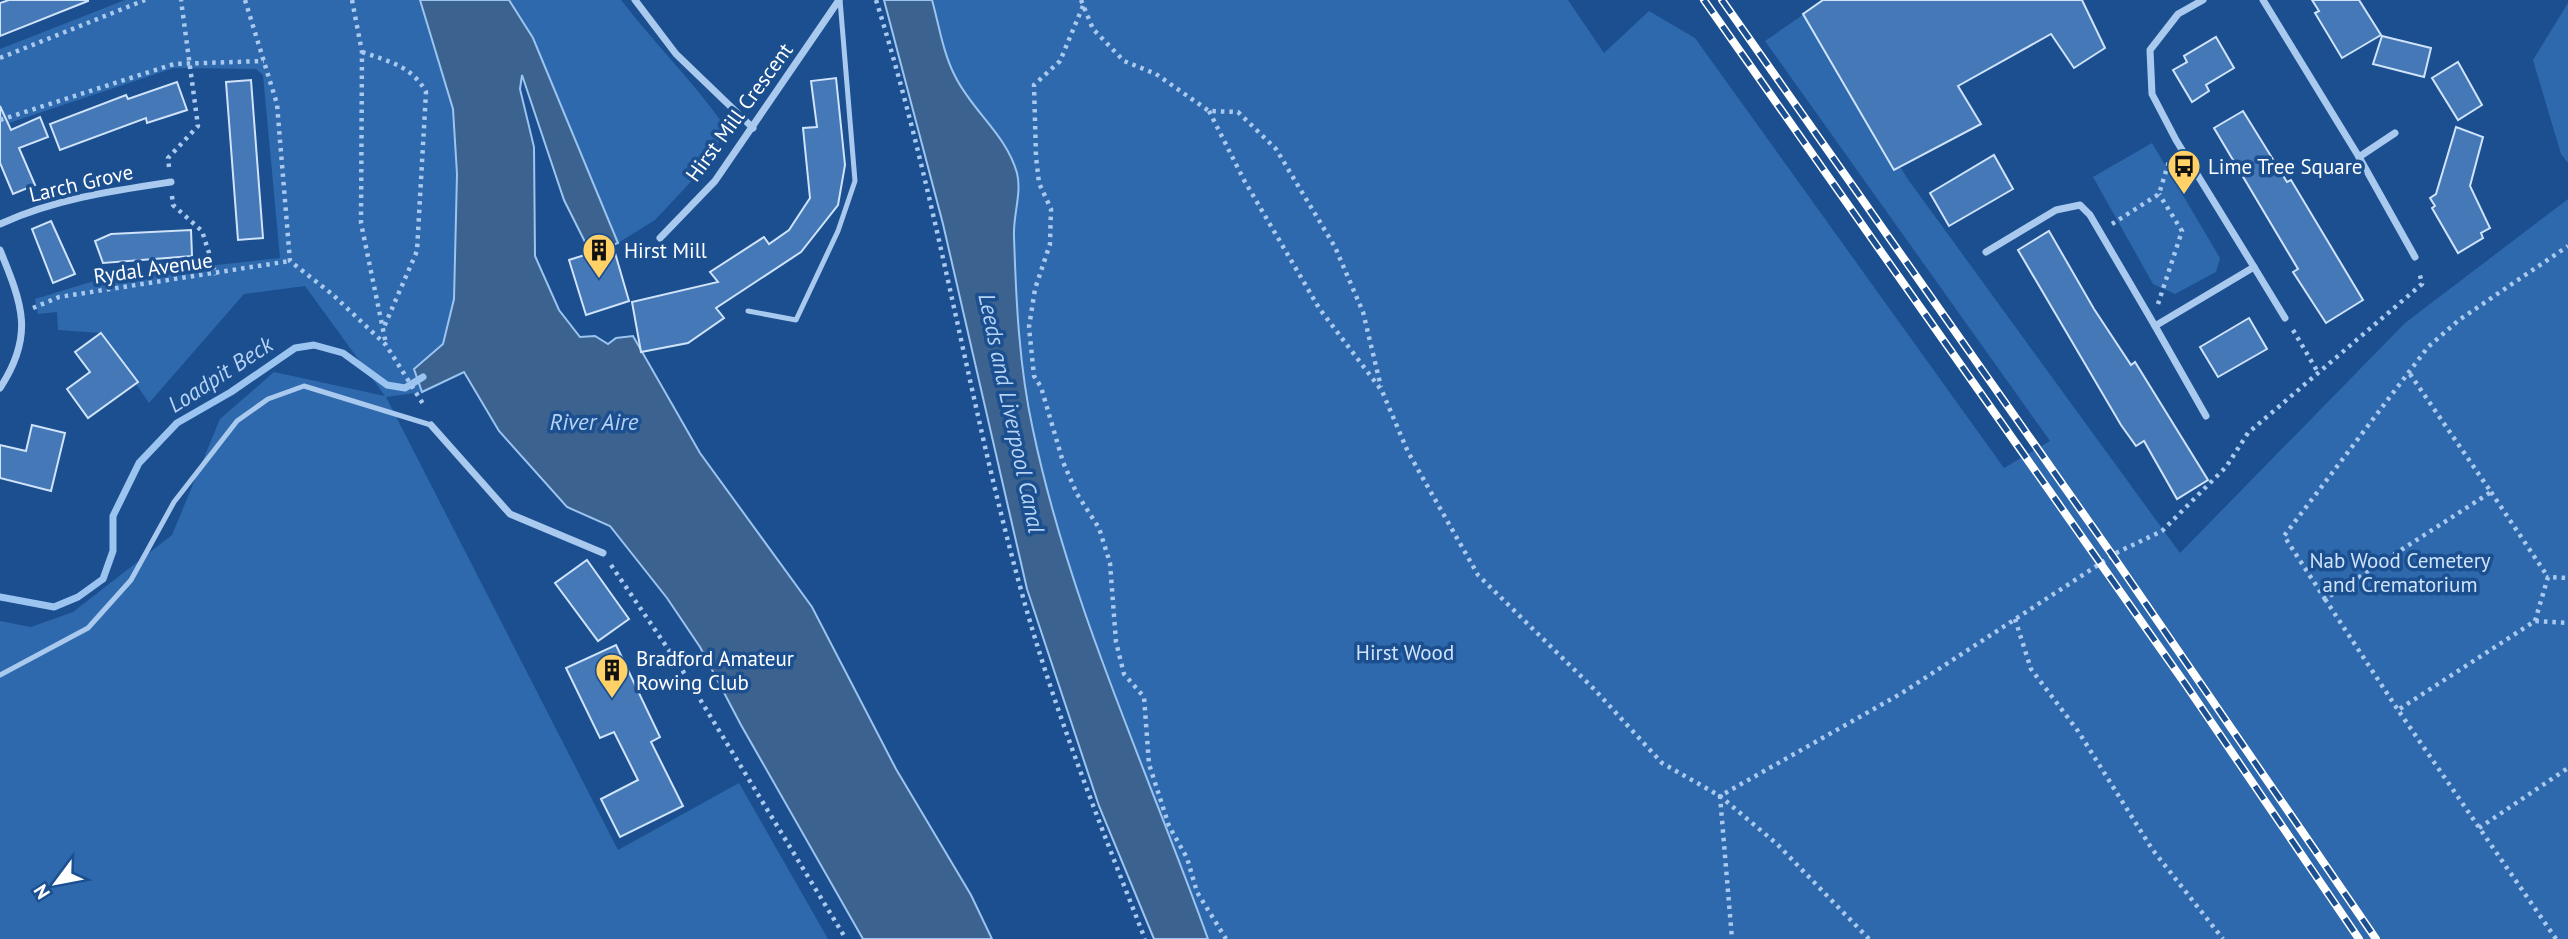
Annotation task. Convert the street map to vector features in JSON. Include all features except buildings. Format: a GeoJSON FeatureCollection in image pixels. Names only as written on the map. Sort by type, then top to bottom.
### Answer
{"type":"FeatureCollection","features":[{"type":"Feature","properties":{"kind":"street"},"geometry":{"type":"LineString","coordinates":[[635,0],[676,54],[753,128]]}},
{"type":"Feature","properties":{"kind":"street","name":"Hirst Mill Crescent"},"geometry":{"type":"LineString","coordinates":[[660,238],[715,181],[840,0]]}},
{"type":"Feature","properties":{"kind":"street"},"geometry":{"type":"LineString","coordinates":[[2203,0],[2178,14],[2150,50],[2152,94],[2176,140],[2285,318]]}},
{"type":"Feature","properties":{"kind":"street"},"geometry":{"type":"LineString","coordinates":[[2263,0],[2359,157],[2415,257]]}},
{"type":"Feature","properties":{"kind":"street"},"geometry":{"type":"LineString","coordinates":[[2359,157],[2395,133]]}},
{"type":"Feature","properties":{"kind":"street","name":"Larch Grove"},"geometry":{"type":"LineString","coordinates":[[0,223],[46,204],[85,195],[171,182]]}},
{"type":"Feature","properties":{"kind":"street"},"geometry":{"type":"LineString","coordinates":[[1986,252],[2067,206],[2080,205],[2090,215],[2206,416]]}},
{"type":"Feature","properties":{"kind":"street"},"geometry":{"type":"LineString","coordinates":[[0,252],[23,312],[15,359],[0,388]]}},
{"type":"Feature","properties":{"kind":"street"},"geometry":{"type":"LineString","coordinates":[[2154,324],[2254,267]]}},
{"type":"Feature","properties":{"kind":"street"},"geometry":{"type":"LineString","coordinates":[[430,425],[510,514],[603,553]]}},
{"type":"Feature","properties":{"kind":"lane"},"geometry":{"type":"LineString","coordinates":[[748,311],[796,320],[838,231],[855,181],[840,0]]}},
{"type":"Feature","properties":{"kind":"lane"},"geometry":{"type":"LineString","coordinates":[[0,675],[88,628],[131,580],[174,502],[229,432],[237,422],[268,399],[304,386],[430,425]]}},
{"type":"Feature","properties":{"kind":"path"},"geometry":{"type":"LineString","coordinates":[[0,58],[145,0]]}},
{"type":"Feature","properties":{"kind":"path"},"geometry":{"type":"LineString","coordinates":[[181,0],[192,63],[198,126],[168,158],[173,205],[202,231],[216,275]]}},
{"type":"Feature","properties":{"kind":"path"},"geometry":{"type":"LineString","coordinates":[[245,0],[277,104],[290,261],[332,294],[386,345],[414,392]]}},
{"type":"Feature","properties":{"kind":"path"},"geometry":{"type":"LineString","coordinates":[[352,0],[362,52],[361,223],[386,345]]}},
{"type":"Feature","properties":{"kind":"path"},"geometry":{"type":"LineString","coordinates":[[876,0],[930,201],[1021,590],[1072,751],[1145,939]]}},
{"type":"Feature","properties":{"kind":"path"},"geometry":{"type":"LineString","coordinates":[[1082,3],[1093,29],[1124,61],[1156,74],[1209,111],[1244,180],[1319,308],[1382,391]]}},
{"type":"Feature","properties":{"kind":"path"},"geometry":{"type":"LineString","coordinates":[[1082,3],[1060,61],[1034,85],[1036,157],[1040,183],[1051,209],[1050,244],[1035,289],[1029,327],[1030,354],[1034,376],[1041,387],[1063,462],[1077,494],[1099,528],[1110,562],[1115,642],[1124,674],[1144,697],[1149,764],[1169,826],[1187,858],[1197,892],[1226,939]]}},
{"type":"Feature","properties":{"kind":"path"},"geometry":{"type":"LineString","coordinates":[[362,52],[405,67],[419,79],[426,92],[417,251],[383,329]]}},
{"type":"Feature","properties":{"kind":"path"},"geometry":{"type":"LineString","coordinates":[[0,120],[174,64],[264,61]]}},
{"type":"Feature","properties":{"kind":"path"},"geometry":{"type":"LineString","coordinates":[[1209,111],[1238,112],[1276,149],[1335,247],[1363,312],[1382,391],[1408,452],[1478,575],[1594,689],[1662,763],[1720,796],[1777,844],[1869,939]]}},
{"type":"Feature","properties":{"kind":"path"},"geometry":{"type":"LineString","coordinates":[[2100,232],[2159,194],[2176,140]]}},
{"type":"Feature","properties":{"kind":"path"},"geometry":{"type":"LineString","coordinates":[[2154,324],[2182,231],[2159,194]]}},
{"type":"Feature","properties":{"kind":"path"},"geometry":{"type":"LineString","coordinates":[[2556,939],[2398,710],[2284,536],[2428,348],[2459,320],[2568,246]]}},
{"type":"Feature","properties":{"kind":"path"},"geometry":{"type":"LineString","coordinates":[[1720,796],[1902,692],[2118,552],[2162,531],[2226,467],[2248,433],[2422,284],[2415,257]]}},
{"type":"Feature","properties":{"kind":"path","name":"Rydal Avenue"},"geometry":{"type":"LineString","coordinates":[[23,312],[59,297],[216,275],[290,261]]}},
{"type":"Feature","properties":{"kind":"path"},"geometry":{"type":"LineString","coordinates":[[2285,318],[2319,374]]}},
{"type":"Feature","properties":{"kind":"path"},"geometry":{"type":"LineString","coordinates":[[2410,374],[2548,577]]}},
{"type":"Feature","properties":{"kind":"path"},"geometry":{"type":"LineString","coordinates":[[2325,599],[2491,492]]}},
{"type":"Feature","properties":{"kind":"path"},"geometry":{"type":"LineString","coordinates":[[603,553],[681,668],[846,939]]}},
{"type":"Feature","properties":{"kind":"path"},"geometry":{"type":"LineString","coordinates":[[2548,577],[2568,578]]}},
{"type":"Feature","properties":{"kind":"path"},"geometry":{"type":"LineString","coordinates":[[2535,621],[2548,577]]}},
{"type":"Feature","properties":{"kind":"path"},"geometry":{"type":"LineString","coordinates":[[2015,620],[2031,669],[2078,731],[2152,849],[2223,939]]}},
{"type":"Feature","properties":{"kind":"path"},"geometry":{"type":"LineString","coordinates":[[2398,710],[2535,621],[2568,623]]}},
{"type":"Feature","properties":{"kind":"path"},"geometry":{"type":"LineString","coordinates":[[2479,828],[2568,768]]}},
{"type":"Feature","properties":{"kind":"path"},"geometry":{"type":"LineString","coordinates":[[1720,796],[1732,939]]}},
{"type":"Feature","properties":{"kind":"green space"},"geometry":{"type":"Polygon","coordinates":[[[125,0],[420,0],[453,109],[457,174],[455,299],[443,344],[414,369],[422,392],[386,397],[618,850],[739,783],[828,939],[0,939],[0,621],[31,627],[73,612],[172,535],[220,419],[274,372],[385,396],[305,286],[244,294],[149,403],[101,333],[58,330],[57,312],[38,314],[35,299],[107,277],[280,258],[263,75],[256,69],[174,68],[0,126],[0,49],[125,0]]]}},
{"type":"Feature","properties":{"kind":"green space"},"geometry":{"type":"Polygon","coordinates":[[[509,0],[621,0],[723,124],[715,156],[655,220],[618,243],[533,38],[509,0]]]}},
{"type":"Feature","properties":{"kind":"green space","name":"Hirst Wood"},"geometry":{"type":"Polygon","coordinates":[[[932,0],[1568,0],[1604,53],[1649,11],[1695,38],[2004,468],[2050,441],[1765,41],[1807,12],[1907,178],[2180,553],[2405,323],[2568,199],[2568,939],[1208,939],[1089,624],[1049,496],[1028,406],[1021,358],[1014,236],[1017,173],[1005,146],[955,76],[944,48],[932,0]]]}},
{"type":"Feature","properties":{"kind":"green space"},"geometry":{"type":"Polygon","coordinates":[[[2568,3],[2568,163],[2561,154],[2533,60],[2568,3]]]}},
{"type":"Feature","properties":{"kind":"green space"},"geometry":{"type":"Polygon","coordinates":[[[2152,143],[2220,258],[2216,272],[2175,294],[2153,284],[2093,177],[2152,143]]]}},
{"type":"Feature","properties":{"kind":"water","name":"River Aire"},"geometry":{"type":"Polygon","coordinates":[[[420,0],[509,0],[533,38],[618,243],[591,254],[564,200],[522,75],[520,89],[534,147],[535,256],[559,310],[580,337],[595,336],[608,344],[616,338],[633,336],[700,453],[812,607],[896,769],[971,895],[992,939],[863,939],[741,725],[700,647],[667,598],[610,526],[567,507],[499,431],[464,372],[422,392],[414,369],[443,344],[454,299],[457,174],[453,109],[420,0]]]}},
{"type":"Feature","properties":{"kind":"water","name":"Leeds and Liverpool Canal"},"geometry":{"type":"Polygon","coordinates":[[[884,0],[932,0],[944,48],[955,76],[1005,146],[1017,173],[1014,236],[1021,358],[1028,406],[1049,496],[1089,624],[1208,939],[1154,939],[1099,806],[1027,589],[943,224],[884,0]]]}},
{"type":"Feature","properties":{"kind":"waterway","name":"Loadpit Beck"},"geometry":{"type":"LineString","coordinates":[[0,597],[54,607],[78,597],[103,579],[113,551],[113,516],[139,463],[177,423],[231,392],[295,348],[314,345],[343,353],[387,385],[405,388],[423,377]]}},
{"type":"Feature","properties":{"kind":"railway"},"geometry":{"type":"LineString","coordinates":[[1704,0],[2186,685],[2359,939]]}},
{"type":"Feature","properties":{"kind":"railway"},"geometry":{"type":"LineString","coordinates":[[1722,0],[2113,556],[2376,939]]}},
{"type":"Feature","properties":{"kind":"place","name":"Lime Tree Square"},"geometry":{"type":"Point","coordinates":[2184,196]}},
{"type":"Feature","properties":{"kind":"place","name":"Hirst Mill"},"geometry":{"type":"Point","coordinates":[599,280]}},
{"type":"Feature","properties":{"kind":"place","name":"Bradford Amateur Rowing Club"},"geometry":{"type":"Point","coordinates":[612,700]}},
{"type":"Feature","properties":{"kind":"park label","name":"Nab Wood Cemetery and Crematorium"},"geometry":{"type":"Point","coordinates":[2400,572]}}]}
